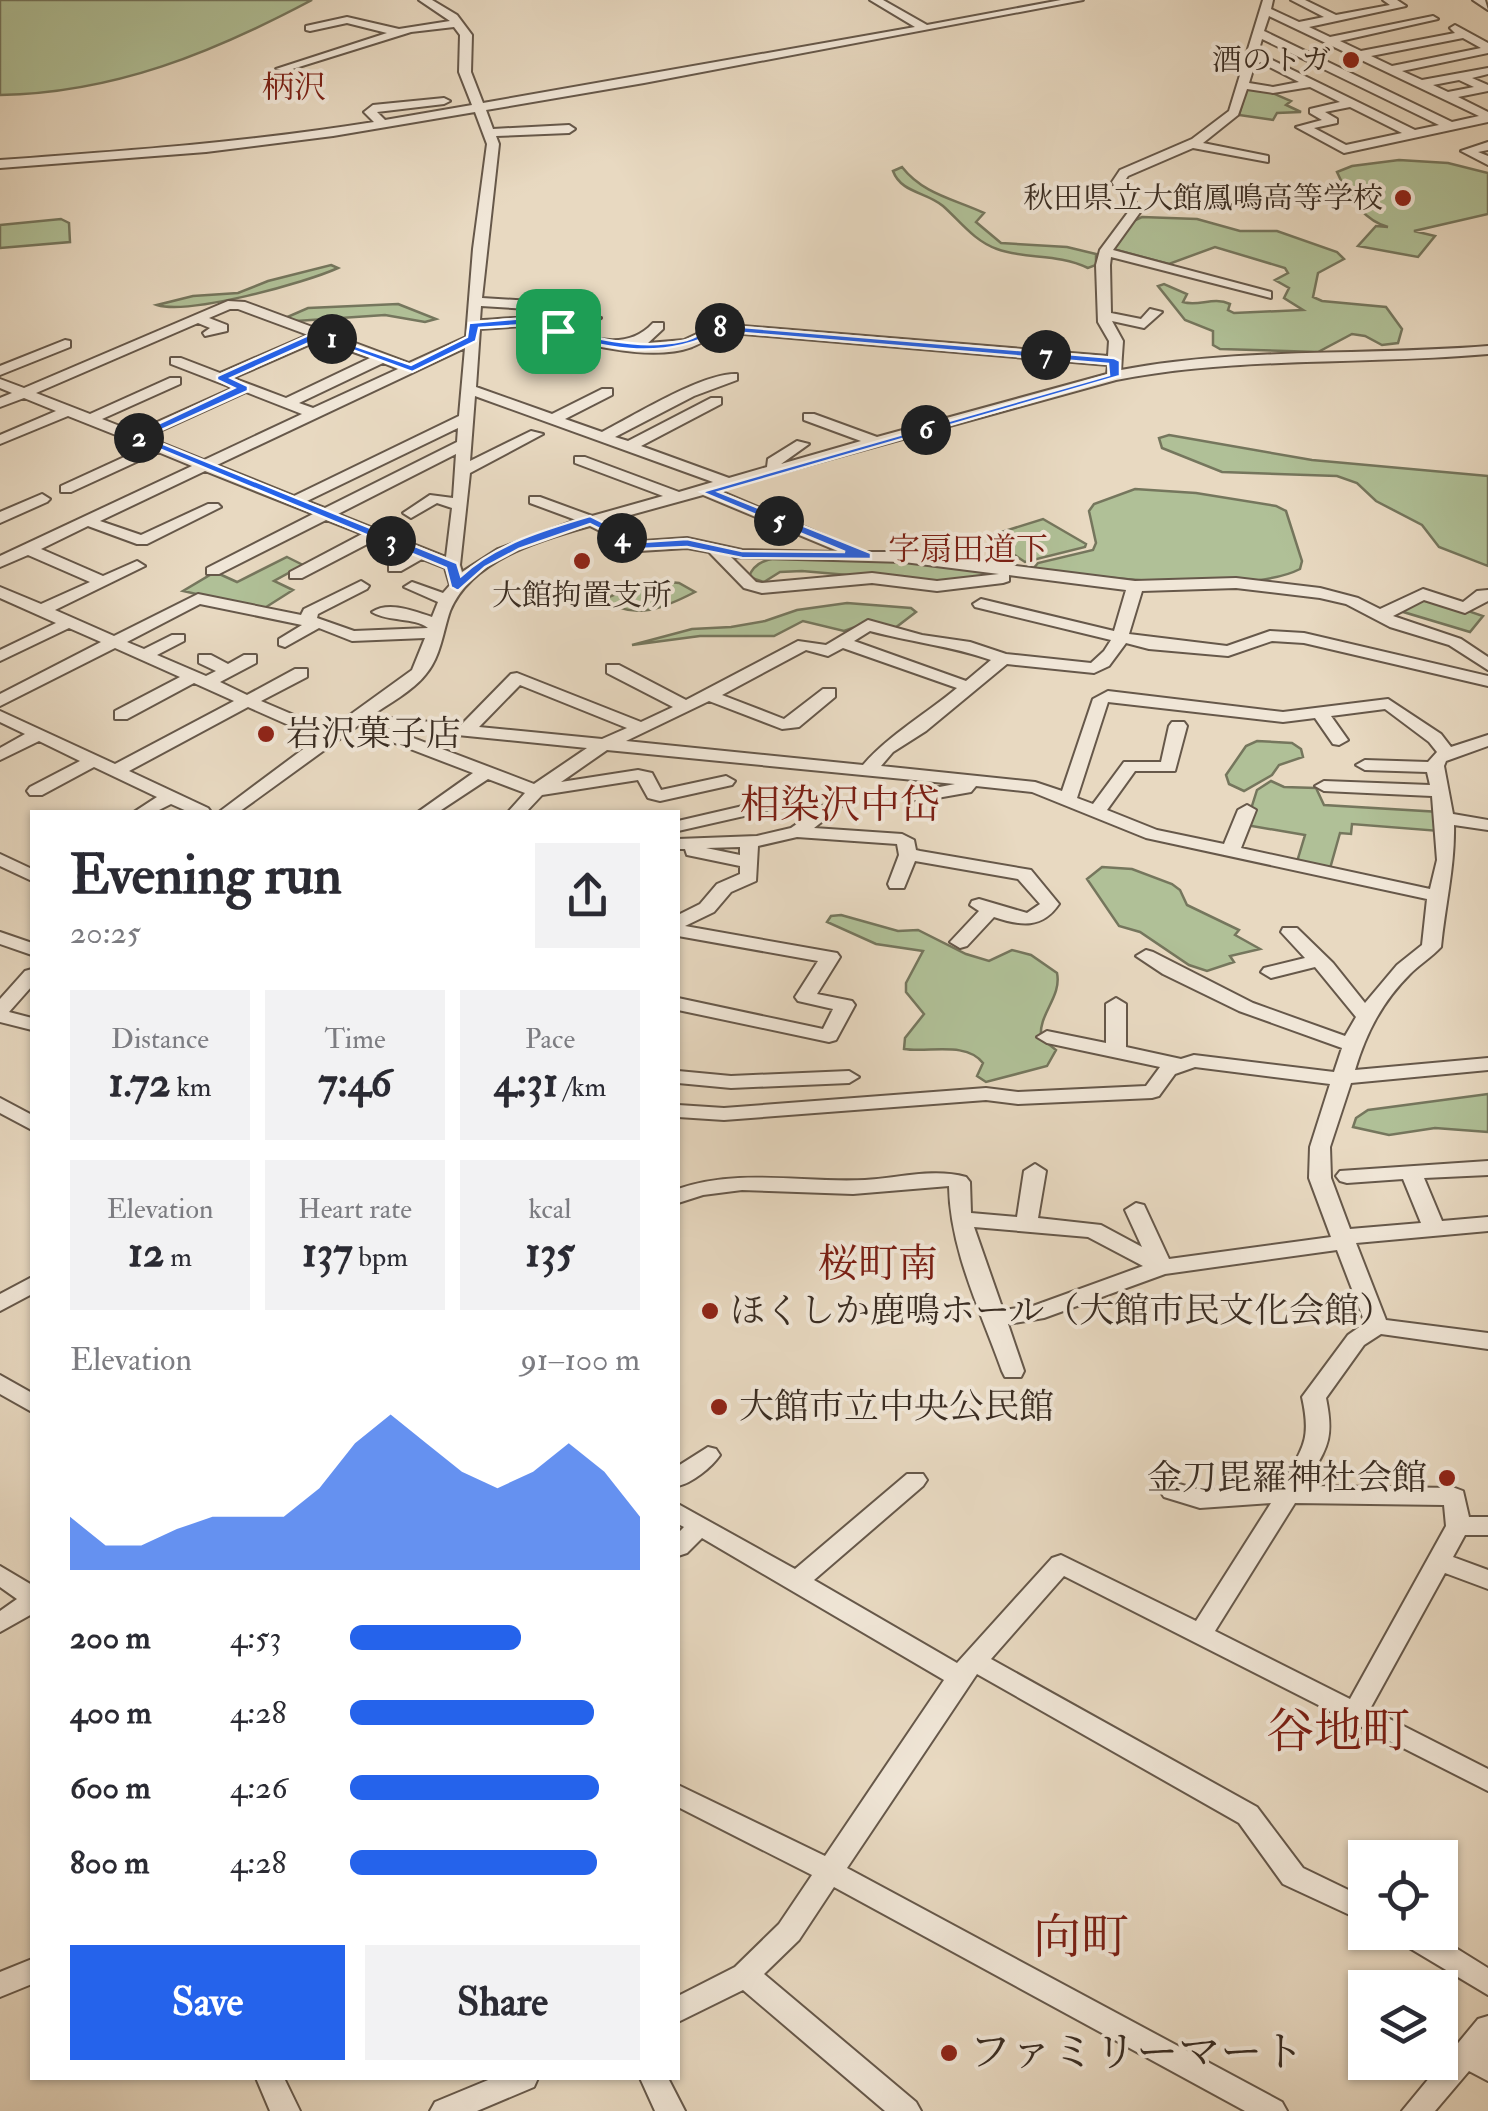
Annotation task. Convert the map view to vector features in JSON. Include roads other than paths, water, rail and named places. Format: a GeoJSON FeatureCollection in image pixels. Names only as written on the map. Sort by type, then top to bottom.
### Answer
{"type":"FeatureCollection","features":[{"type":"Feature","properties":{"kind":"street"},"geometry":{"type":"LineString","coordinates":[[424,0],[455,19],[466,35],[465,72],[494,155],[479,248],[469,389],[482,415]]}},
{"type":"Feature","properties":{"kind":"street"},"geometry":{"type":"LineString","coordinates":[[875,0],[925,28]]}},
{"type":"Feature","properties":{"kind":"street"},"geometry":{"type":"LineString","coordinates":[[0,164],[206,148],[384,124],[370,112],[373,109],[543,97],[1078,0]]}},
{"type":"Feature","properties":{"kind":"street"},"geometry":{"type":"LineString","coordinates":[[1296,0],[1336,18]]}},
{"type":"Feature","properties":{"kind":"street"},"geometry":{"type":"LineString","coordinates":[[1343,0],[1369,12]]}},
{"type":"Feature","properties":{"kind":"street"},"geometry":{"type":"LineString","coordinates":[[1388,0],[1465,34],[1488,49]]}},
{"type":"Feature","properties":{"kind":"street"},"geometry":{"type":"LineString","coordinates":[[1478,0],[1488,7]]}},
{"type":"Feature","properties":{"kind":"street"},"geometry":{"type":"LineString","coordinates":[[1300,26],[1402,4]]}},
{"type":"Feature","properties":{"kind":"street"},"geometry":{"type":"LineString","coordinates":[[1114,369],[1116,341],[1105,316],[1106,252],[1135,211],[1118,182],[1124,173],[1192,144],[1234,113],[1266,5],[1300,26],[1488,117]]}},
{"type":"Feature","properties":{"kind":"street"},"geometry":{"type":"LineString","coordinates":[[282,70],[398,28],[455,19]]}},
{"type":"Feature","properties":{"kind":"street"},"geometry":{"type":"LineString","coordinates":[[1330,40],[1433,19]]}},
{"type":"Feature","properties":{"kind":"street"},"geometry":{"type":"LineString","coordinates":[[310,28],[347,20],[398,28]]}},
{"type":"Feature","properties":{"kind":"street"},"geometry":{"type":"LineString","coordinates":[[1257,32],[1451,126]]}},
{"type":"Feature","properties":{"kind":"street"},"geometry":{"type":"LineString","coordinates":[[1360,55],[1465,34]]}},
{"type":"Feature","properties":{"kind":"street"},"geometry":{"type":"LineString","coordinates":[[1243,85],[1274,90],[1488,49]]}},
{"type":"Feature","properties":{"kind":"street"},"geometry":{"type":"LineString","coordinates":[[1252,54],[1414,134]]}},
{"type":"Feature","properties":{"kind":"street"},"geometry":{"type":"LineString","coordinates":[[1422,84],[1488,71]]}},
{"type":"Feature","properties":{"kind":"street"},"geometry":{"type":"LineString","coordinates":[[1447,96],[1486,88],[1461,77]]}},
{"type":"Feature","properties":{"kind":"street"},"geometry":{"type":"LineString","coordinates":[[543,97],[555,108]]}},
{"type":"Feature","properties":{"kind":"street"},"geometry":{"type":"LineString","coordinates":[[1347,128],[1314,111],[1352,103]]}},
{"type":"Feature","properties":{"kind":"street"},"geometry":{"type":"LineString","coordinates":[[1333,121],[1302,127],[1344,149],[1488,117]]}},
{"type":"Feature","properties":{"kind":"street"},"geometry":{"type":"LineString","coordinates":[[489,133],[569,129]]}},
{"type":"Feature","properties":{"kind":"street"},"geometry":{"type":"LineString","coordinates":[[1361,135],[1376,142]]}},
{"type":"Feature","properties":{"kind":"street"},"geometry":{"type":"LineString","coordinates":[[1192,144],[1264,159]]}},
{"type":"Feature","properties":{"kind":"street"},"geometry":{"type":"LineString","coordinates":[[1488,146],[1467,151],[1488,161]]}},
{"type":"Feature","properties":{"kind":"street"},"geometry":{"type":"LineString","coordinates":[[1106,252],[1266,294]]}},
{"type":"Feature","properties":{"kind":"street"},"geometry":{"type":"LineString","coordinates":[[476,302],[563,306],[570,316],[594,318]]}},
{"type":"Feature","properties":{"kind":"street"},"geometry":{"type":"LineString","coordinates":[[0,402],[228,304],[240,305],[412,369]]}},
{"type":"Feature","properties":{"kind":"street"},"geometry":{"type":"LineString","coordinates":[[1105,316],[1144,324],[1155,312]]}},
{"type":"Feature","properties":{"kind":"street"},"geometry":{"type":"LineString","coordinates":[[197,318],[222,328],[210,333]]}},
{"type":"Feature","properties":{"kind":"street"},"geometry":{"type":"LineString","coordinates":[[142,320],[170,330]]}},
{"type":"Feature","properties":{"kind":"street"},"geometry":{"type":"LineString","coordinates":[[0,562],[412,369],[473,332],[524,322],[589,341],[687,344],[718,328],[1114,369]]}},
{"type":"Feature","properties":{"kind":"street"},"geometry":{"type":"LineString","coordinates":[[589,341],[641,340],[658,326]]}},
{"type":"Feature","properties":{"kind":"street"},"geometry":{"type":"LineString","coordinates":[[222,378],[319,334]]}},
{"type":"Feature","properties":{"kind":"street"},"geometry":{"type":"LineString","coordinates":[[589,341],[590,361]]}},
{"type":"Feature","properties":{"kind":"street"},"geometry":{"type":"LineString","coordinates":[[0,371],[65,344]]}},
{"type":"Feature","properties":{"kind":"street"},"geometry":{"type":"LineString","coordinates":[[231,810],[419,674],[438,629],[441,611],[453,594],[480,565],[515,546],[590,520],[707,492],[879,443],[1114,369],[1212,358],[1432,356],[1488,350]]}},
{"type":"Feature","properties":{"kind":"street"},"geometry":{"type":"LineString","coordinates":[[285,404],[382,358]]}},
{"type":"Feature","properties":{"kind":"street"},"geometry":{"type":"LineString","coordinates":[[176,362],[315,414]]}},
{"type":"Feature","properties":{"kind":"street"},"geometry":{"type":"LineString","coordinates":[[604,437],[688,394],[732,377]]}},
{"type":"Feature","properties":{"kind":"street"},"geometry":{"type":"LineString","coordinates":[[91,419],[175,381]]}},
{"type":"Feature","properties":{"kind":"street"},"geometry":{"type":"LineString","coordinates":[[0,384],[452,566]]}},
{"type":"Feature","properties":{"kind":"street"},"geometry":{"type":"LineString","coordinates":[[136,437],[244,388]]}},
{"type":"Feature","properties":{"kind":"street"},"geometry":{"type":"LineString","coordinates":[[469,389],[482,415]]}},
{"type":"Feature","properties":{"kind":"street"},"geometry":{"type":"LineString","coordinates":[[554,419],[607,392]]}},
{"type":"Feature","properties":{"kind":"street"},"geometry":{"type":"LineString","coordinates":[[630,446],[716,400]]}},
{"type":"Feature","properties":{"kind":"street"},"geometry":{"type":"LineString","coordinates":[[0,440],[69,410]]}},
{"type":"Feature","properties":{"kind":"street"},"geometry":{"type":"LineString","coordinates":[[453,594],[452,566],[464,444],[482,415]]}},
{"type":"Feature","properties":{"kind":"street"},"geometry":{"type":"LineString","coordinates":[[295,501],[482,415],[554,419],[732,484]]}},
{"type":"Feature","properties":{"kind":"street"},"geometry":{"type":"LineString","coordinates":[[809,417],[879,443]]}},
{"type":"Feature","properties":{"kind":"street"},"geometry":{"type":"LineString","coordinates":[[461,472],[536,434]]}},
{"type":"Feature","properties":{"kind":"street"},"geometry":{"type":"LineString","coordinates":[[213,571],[464,444]]}},
{"type":"Feature","properties":{"kind":"street"},"geometry":{"type":"LineString","coordinates":[[776,472],[772,462],[802,444]]}},
{"type":"Feature","properties":{"kind":"street"},"geometry":{"type":"LineString","coordinates":[[66,489],[158,447]]}},
{"type":"Feature","properties":{"kind":"street"},"geometry":{"type":"LineString","coordinates":[[580,460],[681,498]]}},
{"type":"Feature","properties":{"kind":"street"},"geometry":{"type":"LineString","coordinates":[[707,492],[866,556]]}},
{"type":"Feature","properties":{"kind":"street"},"geometry":{"type":"LineString","coordinates":[[411,514],[436,498],[459,505]]}},
{"type":"Feature","properties":{"kind":"street"},"geometry":{"type":"LineString","coordinates":[[0,518],[42,500]]}},
{"type":"Feature","properties":{"kind":"street"},"geometry":{"type":"LineString","coordinates":[[536,500],[590,520],[640,546],[687,543],[742,554],[866,556],[1135,586],[1236,583],[1320,593],[1352,601],[1396,624],[1455,642],[1488,665]]}},
{"type":"Feature","properties":{"kind":"street"},"geometry":{"type":"LineString","coordinates":[[87,521],[142,541],[213,507]]}},
{"type":"Feature","properties":{"kind":"street"},"geometry":{"type":"LineString","coordinates":[[296,574],[374,534]]}},
{"type":"Feature","properties":{"kind":"street"},"geometry":{"type":"LineString","coordinates":[[712,547],[750,585],[762,588],[872,578],[937,586],[1019,572]]}},
{"type":"Feature","properties":{"kind":"street"},"geometry":{"type":"LineString","coordinates":[[28,549],[102,581]]}},
{"type":"Feature","properties":{"kind":"street"},"geometry":{"type":"LineString","coordinates":[[396,568],[421,553]]}},
{"type":"Feature","properties":{"kind":"street"},"geometry":{"type":"LineString","coordinates":[[42,610],[137,566]]}},
{"type":"Feature","properties":{"kind":"street"},"geometry":{"type":"LineString","coordinates":[[312,623],[310,612],[361,586]]}},
{"type":"Feature","properties":{"kind":"street"},"geometry":{"type":"LineString","coordinates":[[519,810],[536,791],[603,744],[804,644],[828,651],[868,625],[1003,658],[1094,668],[1107,663],[1120,638],[1135,586]]}},
{"type":"Feature","properties":{"kind":"street"},"geometry":{"type":"LineString","coordinates":[[412,587],[453,594]]}},
{"type":"Feature","properties":{"kind":"street"},"geometry":{"type":"LineString","coordinates":[[0,592],[332,738]]}},
{"type":"Feature","properties":{"kind":"street"},"geometry":{"type":"LineString","coordinates":[[1382,615],[1422,594],[1465,608],[1483,594],[1488,596]]}},
{"type":"Feature","properties":{"kind":"street"},"geometry":{"type":"LineString","coordinates":[[0,701],[198,598],[312,623],[352,636],[438,629]]}},
{"type":"Feature","properties":{"kind":"street"},"geometry":{"type":"LineString","coordinates":[[981,604],[1120,638],[1228,651],[1270,636],[1304,638],[1488,682]]}},
{"type":"Feature","properties":{"kind":"street"},"geometry":{"type":"LineString","coordinates":[[380,612],[404,613],[438,629]]}},
{"type":"Feature","properties":{"kind":"street"},"geometry":{"type":"LineString","coordinates":[[0,656],[70,622]]}},
{"type":"Feature","properties":{"kind":"street"},"geometry":{"type":"LineString","coordinates":[[285,642],[312,623]]}},
{"type":"Feature","properties":{"kind":"street"},"geometry":{"type":"LineString","coordinates":[[145,655],[178,638]]}},
{"type":"Feature","properties":{"kind":"street"},"geometry":{"type":"LineString","coordinates":[[843,643],[969,687]]}},
{"type":"Feature","properties":{"kind":"street"},"geometry":{"type":"LineString","coordinates":[[869,769],[888,748],[1003,658]]}},
{"type":"Feature","properties":{"kind":"street"},"geometry":{"type":"LineString","coordinates":[[205,659],[228,671]]}},
{"type":"Feature","properties":{"kind":"street"},"geometry":{"type":"LineString","coordinates":[[121,715],[250,659]]}},
{"type":"Feature","properties":{"kind":"street"},"geometry":{"type":"LineString","coordinates":[[612,669],[684,706]]}},
{"type":"Feature","properties":{"kind":"street"},"geometry":{"type":"LineString","coordinates":[[114,771],[301,673]]}},
{"type":"Feature","properties":{"kind":"street"},"geometry":{"type":"LineString","coordinates":[[465,730],[517,678],[641,728]]}},
{"type":"Feature","properties":{"kind":"street"},"geometry":{"type":"LineString","coordinates":[[704,694],[782,724],[793,723],[829,692]]}},
{"type":"Feature","properties":{"kind":"street"},"geometry":{"type":"LineString","coordinates":[[1068,798],[1100,699],[1108,696],[1282,718],[1388,704],[1435,738],[1441,760],[1446,860],[1431,946],[1404,969],[1366,1017],[1353,1044],[1320,1147],[1320,1178],[1377,1326]]}},
{"type":"Feature","properties":{"kind":"street"},"geometry":{"type":"LineString","coordinates":[[1319,712],[1339,740]]}},
{"type":"Feature","properties":{"kind":"street"},"geometry":{"type":"LineString","coordinates":[[358,721],[1035,786],[1152,834],[1437,896]]}},
{"type":"Feature","properties":{"kind":"street"},"geometry":{"type":"LineString","coordinates":[[358,721],[536,791],[638,775],[646,777],[654,794],[660,796],[726,780]]}},
{"type":"Feature","properties":{"kind":"street"},"geometry":{"type":"LineString","coordinates":[[3,722],[38,734],[197,810]]}},
{"type":"Feature","properties":{"kind":"street"},"geometry":{"type":"LineString","coordinates":[[1097,811],[1130,766],[1169,767],[1178,726]]}},
{"type":"Feature","properties":{"kind":"street"},"geometry":{"type":"LineString","coordinates":[[0,754],[38,734]]}},
{"type":"Feature","properties":{"kind":"street"},"geometry":{"type":"LineString","coordinates":[[1365,766],[1441,760],[1488,740]]}},
{"type":"Feature","properties":{"kind":"street"},"geometry":{"type":"LineString","coordinates":[[36,791],[94,760]]}},
{"type":"Feature","properties":{"kind":"street"},"geometry":{"type":"LineString","coordinates":[[431,810],[485,773]]}},
{"type":"Feature","properties":{"kind":"street"},"geometry":{"type":"LineString","coordinates":[[920,796],[972,786],[974,778]]}},
{"type":"Feature","properties":{"kind":"street"},"geometry":{"type":"LineString","coordinates":[[1324,786],[1440,791]]}},
{"type":"Feature","properties":{"kind":"street"},"geometry":{"type":"LineString","coordinates":[[147,810],[169,798]]}},
{"type":"Feature","properties":{"kind":"street"},"geometry":{"type":"LineString","coordinates":[[797,832],[836,802]]}},
{"type":"Feature","properties":{"kind":"street"},"geometry":{"type":"LineString","coordinates":[[680,826],[760,807]]}},
{"type":"Feature","properties":{"kind":"street"},"geometry":{"type":"LineString","coordinates":[[1230,853],[1247,810]]}},
{"type":"Feature","properties":{"kind":"street"},"geometry":{"type":"LineString","coordinates":[[1445,818],[1488,825]]}},
{"type":"Feature","properties":{"kind":"street"},"geometry":{"type":"LineString","coordinates":[[680,845],[749,841],[797,832],[902,840],[908,844],[909,853],[897,884]]}},
{"type":"Feature","properties":{"kind":"street"},"geometry":{"type":"LineString","coordinates":[[838,835],[844,857]]}},
{"type":"Feature","properties":{"kind":"street"},"geometry":{"type":"LineString","coordinates":[[680,921],[707,908],[724,888],[749,878],[749,841]]}},
{"type":"Feature","properties":{"kind":"street"},"geometry":{"type":"LineString","coordinates":[[680,845],[750,862]]}},
{"type":"Feature","properties":{"kind":"street"},"geometry":{"type":"LineString","coordinates":[[909,853],[1024,874],[1050,904],[1038,918],[1027,920],[985,907],[960,942]]}},
{"type":"Feature","properties":{"kind":"street"},"geometry":{"type":"LineString","coordinates":[[0,859],[30,874]]}},
{"type":"Feature","properties":{"kind":"street"},"geometry":{"type":"LineString","coordinates":[[680,930],[830,957],[805,998],[845,1005],[829,1036],[680,1004]]}},
{"type":"Feature","properties":{"kind":"street"},"geometry":{"type":"LineString","coordinates":[[1290,932],[1366,1017]]}},
{"type":"Feature","properties":{"kind":"street"},"geometry":{"type":"LineString","coordinates":[[0,938],[30,948]]}},
{"type":"Feature","properties":{"kind":"street"},"geometry":{"type":"LineString","coordinates":[[1146,956],[1177,975],[1288,1025],[1353,1044]]}},
{"type":"Feature","properties":{"kind":"street"},"geometry":{"type":"LineString","coordinates":[[1271,972],[1319,960]]}},
{"type":"Feature","properties":{"kind":"street"},"geometry":{"type":"LineString","coordinates":[[30,981],[0,1014],[30,1023]]}},
{"type":"Feature","properties":{"kind":"street"},"geometry":{"type":"LineString","coordinates":[[1116,1004],[1116,1050]]}},
{"type":"Feature","properties":{"kind":"street"},"geometry":{"type":"LineString","coordinates":[[1048,1038],[1181,1065]]}},
{"type":"Feature","properties":{"kind":"street"},"geometry":{"type":"LineString","coordinates":[[680,1111],[724,1114],[789,1106],[868,1105],[986,1094],[1018,1098],[1152,1092],[1168,1070],[1212,1061],[1322,1079],[1488,1064]]}},
{"type":"Feature","properties":{"kind":"street"},"geometry":{"type":"LineString","coordinates":[[680,1077],[731,1082],[849,1077]]}},
{"type":"Feature","properties":{"kind":"street"},"geometry":{"type":"LineString","coordinates":[[0,1104],[30,1123]]}},
{"type":"Feature","properties":{"kind":"street"},"geometry":{"type":"LineString","coordinates":[[1346,1176],[1488,1168]]}},
{"type":"Feature","properties":{"kind":"street"},"geometry":{"type":"LineString","coordinates":[[1026,1225],[1034,1171]]}},
{"type":"Feature","properties":{"kind":"street"},"geometry":{"type":"LineString","coordinates":[[1411,1173],[1435,1230]]}},
{"type":"Feature","properties":{"kind":"street"},"geometry":{"type":"LineString","coordinates":[[680,1195],[700,1187],[748,1182],[859,1187],[945,1178],[959,1182],[960,1220],[1014,1371]]}},
{"type":"Feature","properties":{"kind":"street"},"geometry":{"type":"LineString","coordinates":[[1136,1210],[1162,1267]]}},
{"type":"Feature","properties":{"kind":"street"},"geometry":{"type":"LineString","coordinates":[[960,1220],[1093,1230],[1162,1267]]}},
{"type":"Feature","properties":{"kind":"street"},"geometry":{"type":"LineString","coordinates":[[993,1318],[1036,1313],[1162,1267],[1343,1239],[1488,1224]]}},
{"type":"Feature","properties":{"kind":"street"},"geometry":{"type":"LineString","coordinates":[[0,1304],[30,1285]]}},
{"type":"Feature","properties":{"kind":"street"},"geometry":{"type":"LineString","coordinates":[[1201,1633],[1238,1579],[1318,1441],[1320,1425],[1314,1398],[1356,1340],[1377,1326],[1488,1341]]}},
{"type":"Feature","properties":{"kind":"street"},"geometry":{"type":"LineString","coordinates":[[0,1383],[30,1403]]}},
{"type":"Feature","properties":{"kind":"street"},"geometry":{"type":"LineString","coordinates":[[680,1476],[708,1454]]}},
{"type":"Feature","properties":{"kind":"street"},"geometry":{"type":"LineString","coordinates":[[796,1582],[914,1480]]}},
{"type":"Feature","properties":{"kind":"street"},"geometry":{"type":"LineString","coordinates":[[1172,1491],[1200,1498],[1287,1494],[1455,1496],[1458,1526],[1355,1713]]}},
{"type":"Feature","properties":{"kind":"street"},"geometry":{"type":"LineString","coordinates":[[688,1520],[796,1582],[1248,1816],[1293,1876],[1348,1903]]}},
{"type":"Feature","properties":{"kind":"street"},"geometry":{"type":"LineString","coordinates":[[1458,1526],[1488,1526]]}},
{"type":"Feature","properties":{"kind":"street"},"geometry":{"type":"LineString","coordinates":[[1440,1562],[1488,1580]]}},
{"type":"Feature","properties":{"kind":"street"},"geometry":{"type":"LineString","coordinates":[[680,2009],[745,1975],[790,1932],[967,1669],[1061,1564],[1488,1782]]}},
{"type":"Feature","properties":{"kind":"street"},"geometry":{"type":"LineString","coordinates":[[0,1575],[30,1598]]}},
{"type":"Feature","properties":{"kind":"street"},"geometry":{"type":"LineString","coordinates":[[0,1623],[30,1601]]}},
{"type":"Feature","properties":{"kind":"street"},"geometry":{"type":"LineString","coordinates":[[680,1798],[831,1872],[1272,2111]]}},
{"type":"Feature","properties":{"kind":"street"},"geometry":{"type":"LineString","coordinates":[[1435,1950],[1488,1983]]}},
{"type":"Feature","properties":{"kind":"street"},"geometry":{"type":"LineString","coordinates":[[0,1986],[30,1972]]}},
{"type":"Feature","properties":{"kind":"street"},"geometry":{"type":"LineString","coordinates":[[745,1975],[906,2111]]}},
{"type":"Feature","properties":{"kind":"street"},"geometry":{"type":"LineString","coordinates":[[1418,2111],[1477,2061],[1488,2028]]}},
{"type":"Feature","properties":{"kind":"street"},"geometry":{"type":"LineString","coordinates":[[271,2080],[285,2111]]}},
{"type":"Feature","properties":{"kind":"street"},"geometry":{"type":"LineString","coordinates":[[445,2111],[479,2105],[521,2080]]}},
{"type":"Feature","properties":{"kind":"street"},"geometry":{"type":"LineString","coordinates":[[655,2080],[670,2111]]}},
{"type":"Feature","properties":{"kind":"place","name":"酒のトガ"},"geometry":{"type":"Point","coordinates":[1351,60]}},
{"type":"Feature","properties":{"kind":"place","name":"秋田県立大館鳳鳴高等学校"},"geometry":{"type":"Point","coordinates":[1403,198]}},
{"type":"Feature","properties":{"kind":"place","name":"大館拘置支所"},"geometry":{"type":"Point","coordinates":[582,561]}},
{"type":"Feature","properties":{"kind":"place","name":"岩沢菓子店"},"geometry":{"type":"Point","coordinates":[266,734]}},
{"type":"Feature","properties":{"kind":"place","name":"ほくしか鹿鳴ホール（大館市民文化会館）"},"geometry":{"type":"Point","coordinates":[710,1311]}},
{"type":"Feature","properties":{"kind":"place","name":"大館市立中央公民館"},"geometry":{"type":"Point","coordinates":[719,1407]}},
{"type":"Feature","properties":{"kind":"place","name":"金刀毘羅神社会館"},"geometry":{"type":"Point","coordinates":[1447,1478]}},
{"type":"Feature","properties":{"kind":"place","name":"ファミリーマート"},"geometry":{"type":"Point","coordinates":[949,2053]}},
{"type":"Feature","properties":{"kind":"district","name":"柄沢"},"geometry":{"type":"Point","coordinates":[294,88]}},
{"type":"Feature","properties":{"kind":"district","name":"字扇田道下"},"geometry":{"type":"Point","coordinates":[968,550]}},
{"type":"Feature","properties":{"kind":"district","name":"相染沢中岱"},"geometry":{"type":"Point","coordinates":[840,805]}},
{"type":"Feature","properties":{"kind":"district","name":"桜町南"},"geometry":{"type":"Point","coordinates":[878,1264]}},
{"type":"Feature","properties":{"kind":"district","name":"谷地町"},"geometry":{"type":"Point","coordinates":[1338,1732]}},
{"type":"Feature","properties":{"kind":"district","name":"向町"},"geometry":{"type":"Point","coordinates":[1081,1938]}}]}
